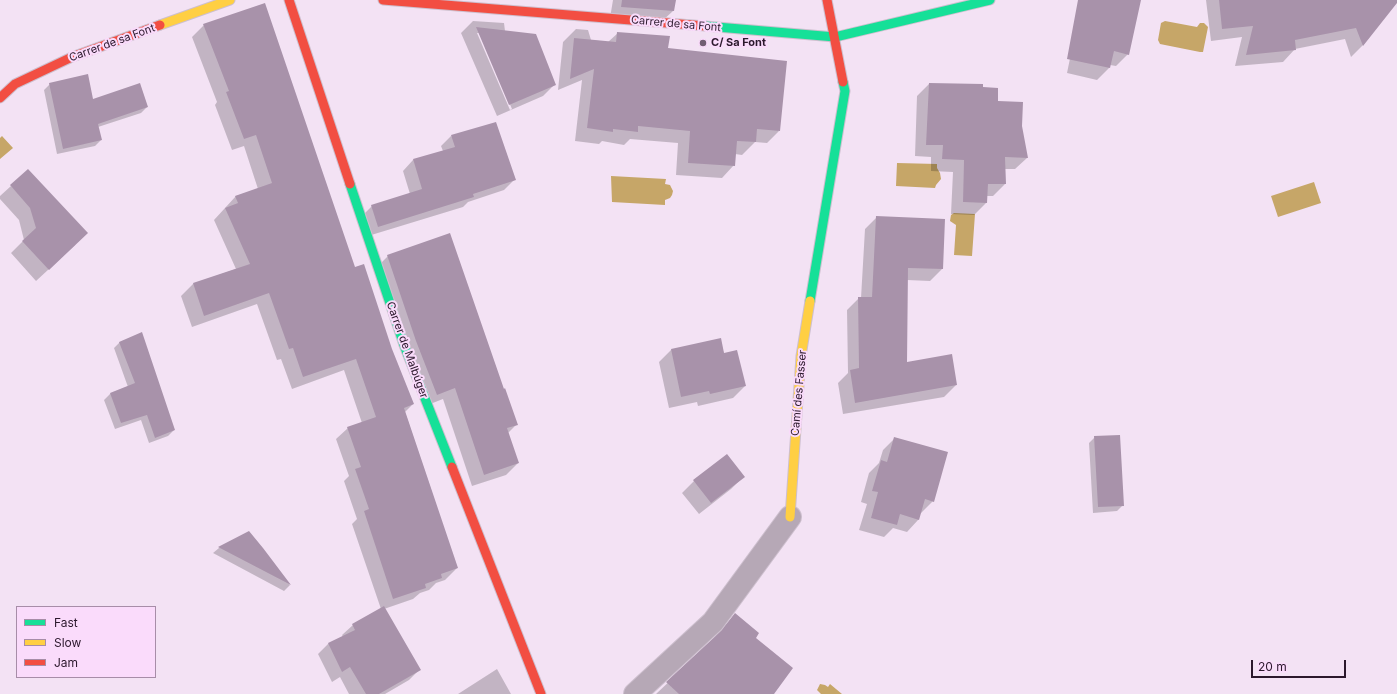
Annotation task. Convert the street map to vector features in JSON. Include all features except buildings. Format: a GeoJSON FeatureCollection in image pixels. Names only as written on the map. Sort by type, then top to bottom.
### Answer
{"type":"FeatureCollection","features":[{"type":"Feature","properties":{"kind":"street","name":"Carrer de sa Font"},"geometry":{"type":"LineString","coordinates":[[0,98],[15,84],[72,57],[230,0]]}},
{"type":"Feature","properties":{"kind":"street","name":"Carrer de Malbúger"},"geometry":{"type":"LineString","coordinates":[[289,0],[404,345],[541,694]]}},
{"type":"Feature","properties":{"kind":"street","name":"Carrer de sa Font"},"geometry":{"type":"LineString","coordinates":[[383,0],[835,37],[990,0]]}},
{"type":"Feature","properties":{"kind":"street","name":"Camí des Fasser"},"geometry":{"type":"LineString","coordinates":[[635,694],[713,622],[790,517],[801,356],[845,91],[827,0]]}},
{"type":"Feature","properties":{"kind":"shaded area"},"geometry":{"type":"Polygon","coordinates":[[[1165,21],[1197,27],[1200,23],[1204,23],[1208,27],[1203,52],[1160,44],[1158,40],[1161,23],[1165,21]]]}},
{"type":"Feature","properties":{"kind":"shaded area"},"geometry":{"type":"Polygon","coordinates":[[[2,136],[13,148],[0,159],[0,138],[2,136]]]}},
{"type":"Feature","properties":{"kind":"shaded area"},"geometry":{"type":"Polygon","coordinates":[[[897,163],[937,164],[941,179],[935,188],[896,186],[897,163]]]}},
{"type":"Feature","properties":{"kind":"shaded area"},"geometry":{"type":"Polygon","coordinates":[[[611,176],[666,179],[665,184],[670,185],[673,191],[672,195],[670,198],[665,200],[665,205],[612,202],[611,176]]]}},
{"type":"Feature","properties":{"kind":"shaded area"},"geometry":{"type":"Polygon","coordinates":[[[1314,182],[1321,203],[1278,217],[1271,196],[1314,182]]]}},
{"type":"Feature","properties":{"kind":"shaded area"},"geometry":{"type":"Polygon","coordinates":[[[954,213],[975,214],[972,256],[954,255],[956,225],[950,221],[951,215],[954,213]]]}},
{"type":"Feature","properties":{"kind":"shaded area"},"geometry":{"type":"Polygon","coordinates":[[[820,684],[828,687],[830,684],[842,694],[821,694],[817,690],[820,684]]]}},
{"type":"Feature","properties":{"kind":"traffic: fast"},"geometry":{"type":"LineString","coordinates":[[705,26],[835,37],[990,0]]}},
{"type":"Feature","properties":{"kind":"traffic: fast"},"geometry":{"type":"LineString","coordinates":[[810,301],[845,91],[843,82]]}},
{"type":"Feature","properties":{"kind":"traffic: fast"},"geometry":{"type":"LineString","coordinates":[[350,184],[404,345],[452,467]]}},
{"type":"Feature","properties":{"kind":"traffic: slow"},"geometry":{"type":"LineString","coordinates":[[160,25],[230,0]]}},
{"type":"Feature","properties":{"kind":"traffic: slow"},"geometry":{"type":"LineString","coordinates":[[790,517],[801,356],[810,301]]}},
{"type":"Feature","properties":{"kind":"traffic: jam"},"geometry":{"type":"LineString","coordinates":[[289,0],[350,184]]}},
{"type":"Feature","properties":{"kind":"traffic: jam"},"geometry":{"type":"LineString","coordinates":[[383,0],[705,26]]}},
{"type":"Feature","properties":{"kind":"traffic: jam"},"geometry":{"type":"LineString","coordinates":[[827,0],[843,82]]}},
{"type":"Feature","properties":{"kind":"traffic: jam"},"geometry":{"type":"LineString","coordinates":[[0,98],[15,84],[72,57],[160,25]]}},
{"type":"Feature","properties":{"kind":"traffic: jam"},"geometry":{"type":"LineString","coordinates":[[452,467],[541,694]]}},
{"type":"Feature","properties":{"kind":"place","name":"C/ Sa Font"},"geometry":{"type":"Point","coordinates":[703,43]}}]}
